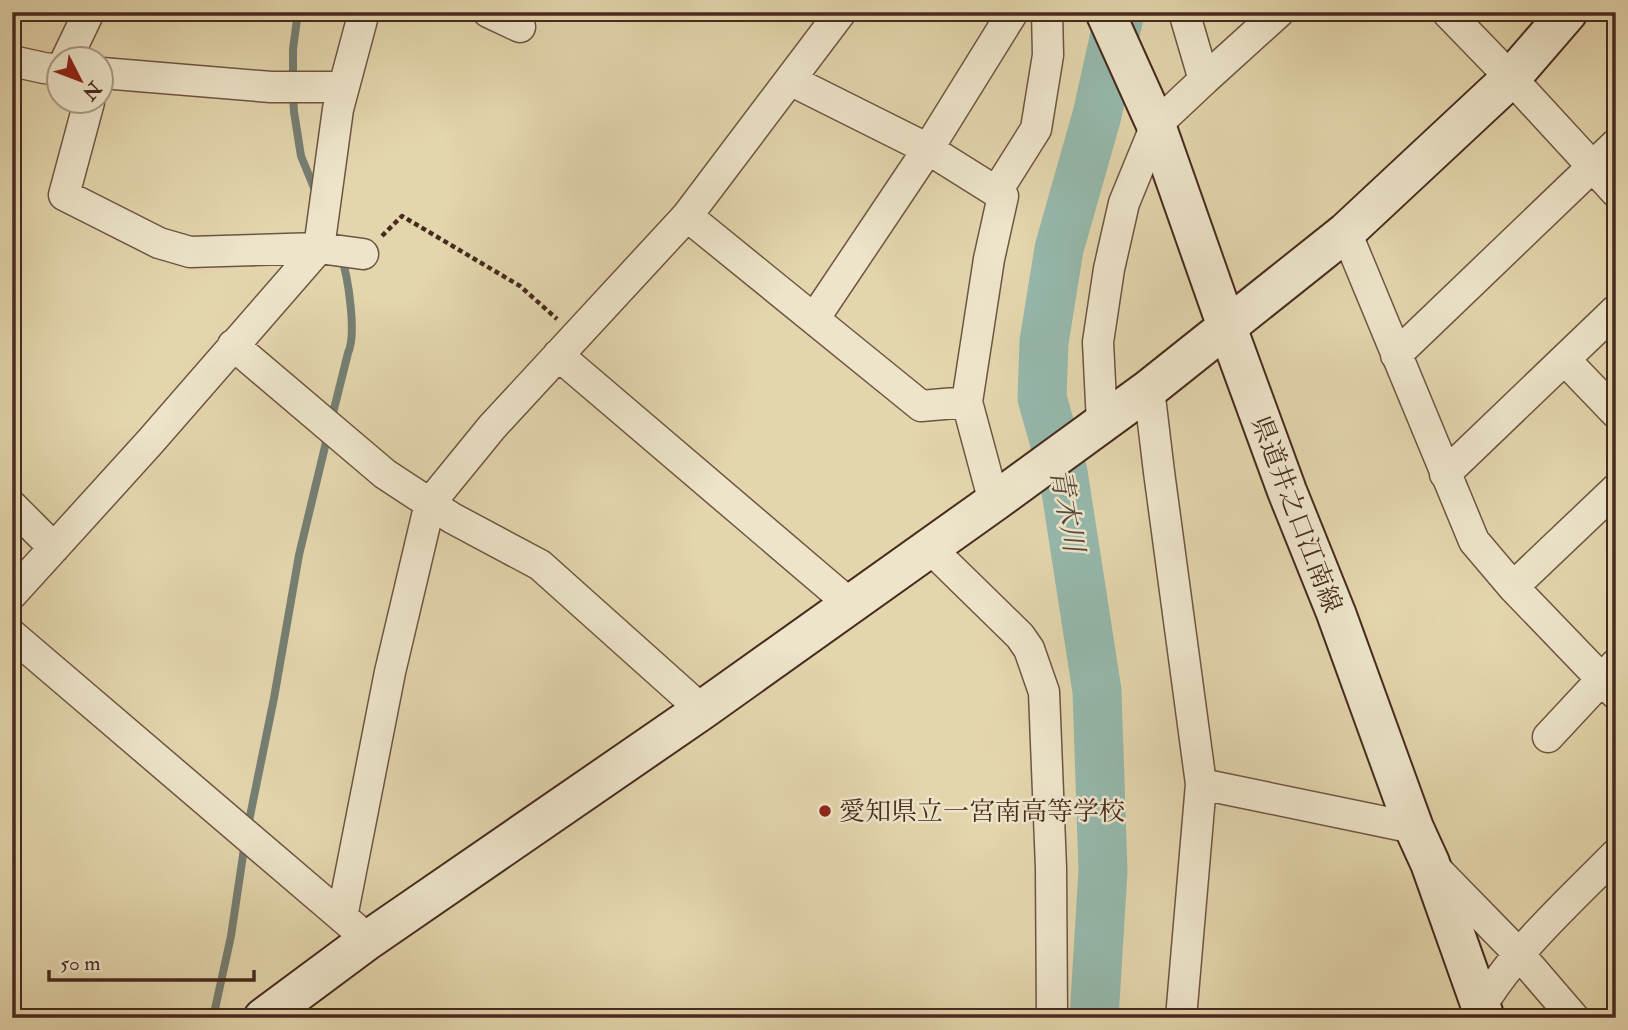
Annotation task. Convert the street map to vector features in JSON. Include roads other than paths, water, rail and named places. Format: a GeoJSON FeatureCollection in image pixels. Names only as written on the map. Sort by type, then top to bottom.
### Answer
{"type":"FeatureCollection","features":[{"type":"Feature","properties":{"kind":"street"},"geometry":{"type":"LineString","coordinates":[[73,46],[89,12]]}},
{"type":"Feature","properties":{"kind":"street"},"geometry":{"type":"LineString","coordinates":[[12,594],[319,248],[338,109],[364,12]]}},
{"type":"Feature","properties":{"kind":"street"},"geometry":{"type":"LineString","coordinates":[[488,12],[520,27]]}},
{"type":"Feature","properties":{"kind":"street"},"geometry":{"type":"LineString","coordinates":[[355,928],[390,672],[430,503],[492,427],[687,216],[841,12]]}},
{"type":"Feature","properties":{"kind":"street"},"geometry":{"type":"LineString","coordinates":[[814,319],[928,149],[1013,12]]}},
{"type":"Feature","properties":{"kind":"street"},"geometry":{"type":"LineString","coordinates":[[996,191],[1037,129],[1048,55],[1048,12]]}},
{"type":"Feature","properties":{"kind":"street","name":"県道井之口江南線"},"geometry":{"type":"LineString","coordinates":[[1105,12],[1155,123],[1287,491],[1336,613],[1414,828],[1430,863],[1480,1014]]}},
{"type":"Feature","properties":{"kind":"street"},"geometry":{"type":"LineString","coordinates":[[1184,12],[1204,80]]}},
{"type":"Feature","properties":{"kind":"street"},"geometry":{"type":"LineString","coordinates":[[1102,423],[1098,342],[1109,269],[1124,203],[1155,123],[1279,12]]}},
{"type":"Feature","properties":{"kind":"street"},"geometry":{"type":"LineString","coordinates":[[1447,12],[1616,192]]}},
{"type":"Feature","properties":{"kind":"street"},"geometry":{"type":"LineString","coordinates":[[263,1018],[355,928],[702,710],[1149,389],[1346,232],[1511,78],[1568,12]]}},
{"type":"Feature","properties":{"kind":"street"},"geometry":{"type":"LineString","coordinates":[[12,61],[46,68]]}},
{"type":"Feature","properties":{"kind":"street"},"geometry":{"type":"LineString","coordinates":[[116,74],[271,88],[343,87]]}},
{"type":"Feature","properties":{"kind":"street"},"geometry":{"type":"LineString","coordinates":[[790,80],[928,149],[1003,196],[989,259],[967,402],[994,502]]}},
{"type":"Feature","properties":{"kind":"street"},"geometry":{"type":"LineString","coordinates":[[85,116],[64,195],[159,243],[190,252],[319,248],[363,254]]}},
{"type":"Feature","properties":{"kind":"street"},"geometry":{"type":"LineString","coordinates":[[1396,355],[1616,144]]}},
{"type":"Feature","properties":{"kind":"street"},"geometry":{"type":"LineString","coordinates":[[687,216],[921,406],[967,402]]}},
{"type":"Feature","properties":{"kind":"street"},"geometry":{"type":"LineString","coordinates":[[1346,232],[1474,541],[1513,587],[1611,679],[1548,737]]}},
{"type":"Feature","properties":{"kind":"street"},"geometry":{"type":"LineString","coordinates":[[1445,474],[1616,310]]}},
{"type":"Feature","properties":{"kind":"street"},"geometry":{"type":"LineString","coordinates":[[233,345],[384,474],[452,518],[540,565],[702,710]]}},
{"type":"Feature","properties":{"kind":"street"},"geometry":{"type":"LineString","coordinates":[[568,345],[850,604]]}},
{"type":"Feature","properties":{"kind":"street"},"geometry":{"type":"LineString","coordinates":[[1565,360],[1616,413]]}},
{"type":"Feature","properties":{"kind":"street"},"geometry":{"type":"LineString","coordinates":[[1149,389],[1200,784],[1181,1018]]}},
{"type":"Feature","properties":{"kind":"street"},"geometry":{"type":"LineString","coordinates":[[1513,587],[1616,489]]}},
{"type":"Feature","properties":{"kind":"street"},"geometry":{"type":"LineString","coordinates":[[12,506],[54,548]]}},
{"type":"Feature","properties":{"kind":"street"},"geometry":{"type":"LineString","coordinates":[[930,548],[1020,636],[1029,649],[1044,692],[1051,868],[1052,1018]]}},
{"type":"Feature","properties":{"kind":"street"},"geometry":{"type":"LineString","coordinates":[[12,635],[355,928]]}},
{"type":"Feature","properties":{"kind":"street"},"geometry":{"type":"LineString","coordinates":[[1200,784],[1414,828]]}},
{"type":"Feature","properties":{"kind":"street"},"geometry":{"type":"LineString","coordinates":[[1480,1014],[1519,954],[1616,854]]}},
{"type":"Feature","properties":{"kind":"street"},"geometry":{"type":"LineString","coordinates":[[1430,863],[1519,954],[1574,1018]]}},
{"type":"Feature","properties":{"kind":"waterway"},"geometry":{"type":"LineString","coordinates":[[293,80],[293,49],[298,12]]}},
{"type":"Feature","properties":{"kind":"waterway","name":"青木川"},"geometry":{"type":"LineString","coordinates":[[1094,1018],[1103,871],[1097,691],[1063,472],[1042,398],[1044,342],[1059,249],[1097,115],[1120,12]]}},
{"type":"Feature","properties":{"kind":"waterway"},"geometry":{"type":"LineString","coordinates":[[293,93],[301,156],[317,195]]}},
{"type":"Feature","properties":{"kind":"waterway"},"geometry":{"type":"LineString","coordinates":[[331,421],[352,333],[349,290],[341,256]]}},
{"type":"Feature","properties":{"kind":"waterway"},"geometry":{"type":"LineString","coordinates":[[248,826],[299,555],[328,434]]}},
{"type":"Feature","properties":{"kind":"waterway"},"geometry":{"type":"LineString","coordinates":[[213,1018],[231,936],[245,842]]}},
{"type":"Feature","properties":{"kind":"place","name":"愛知県立一宮南高等学校"},"geometry":{"type":"Point","coordinates":[825,811]}}]}
